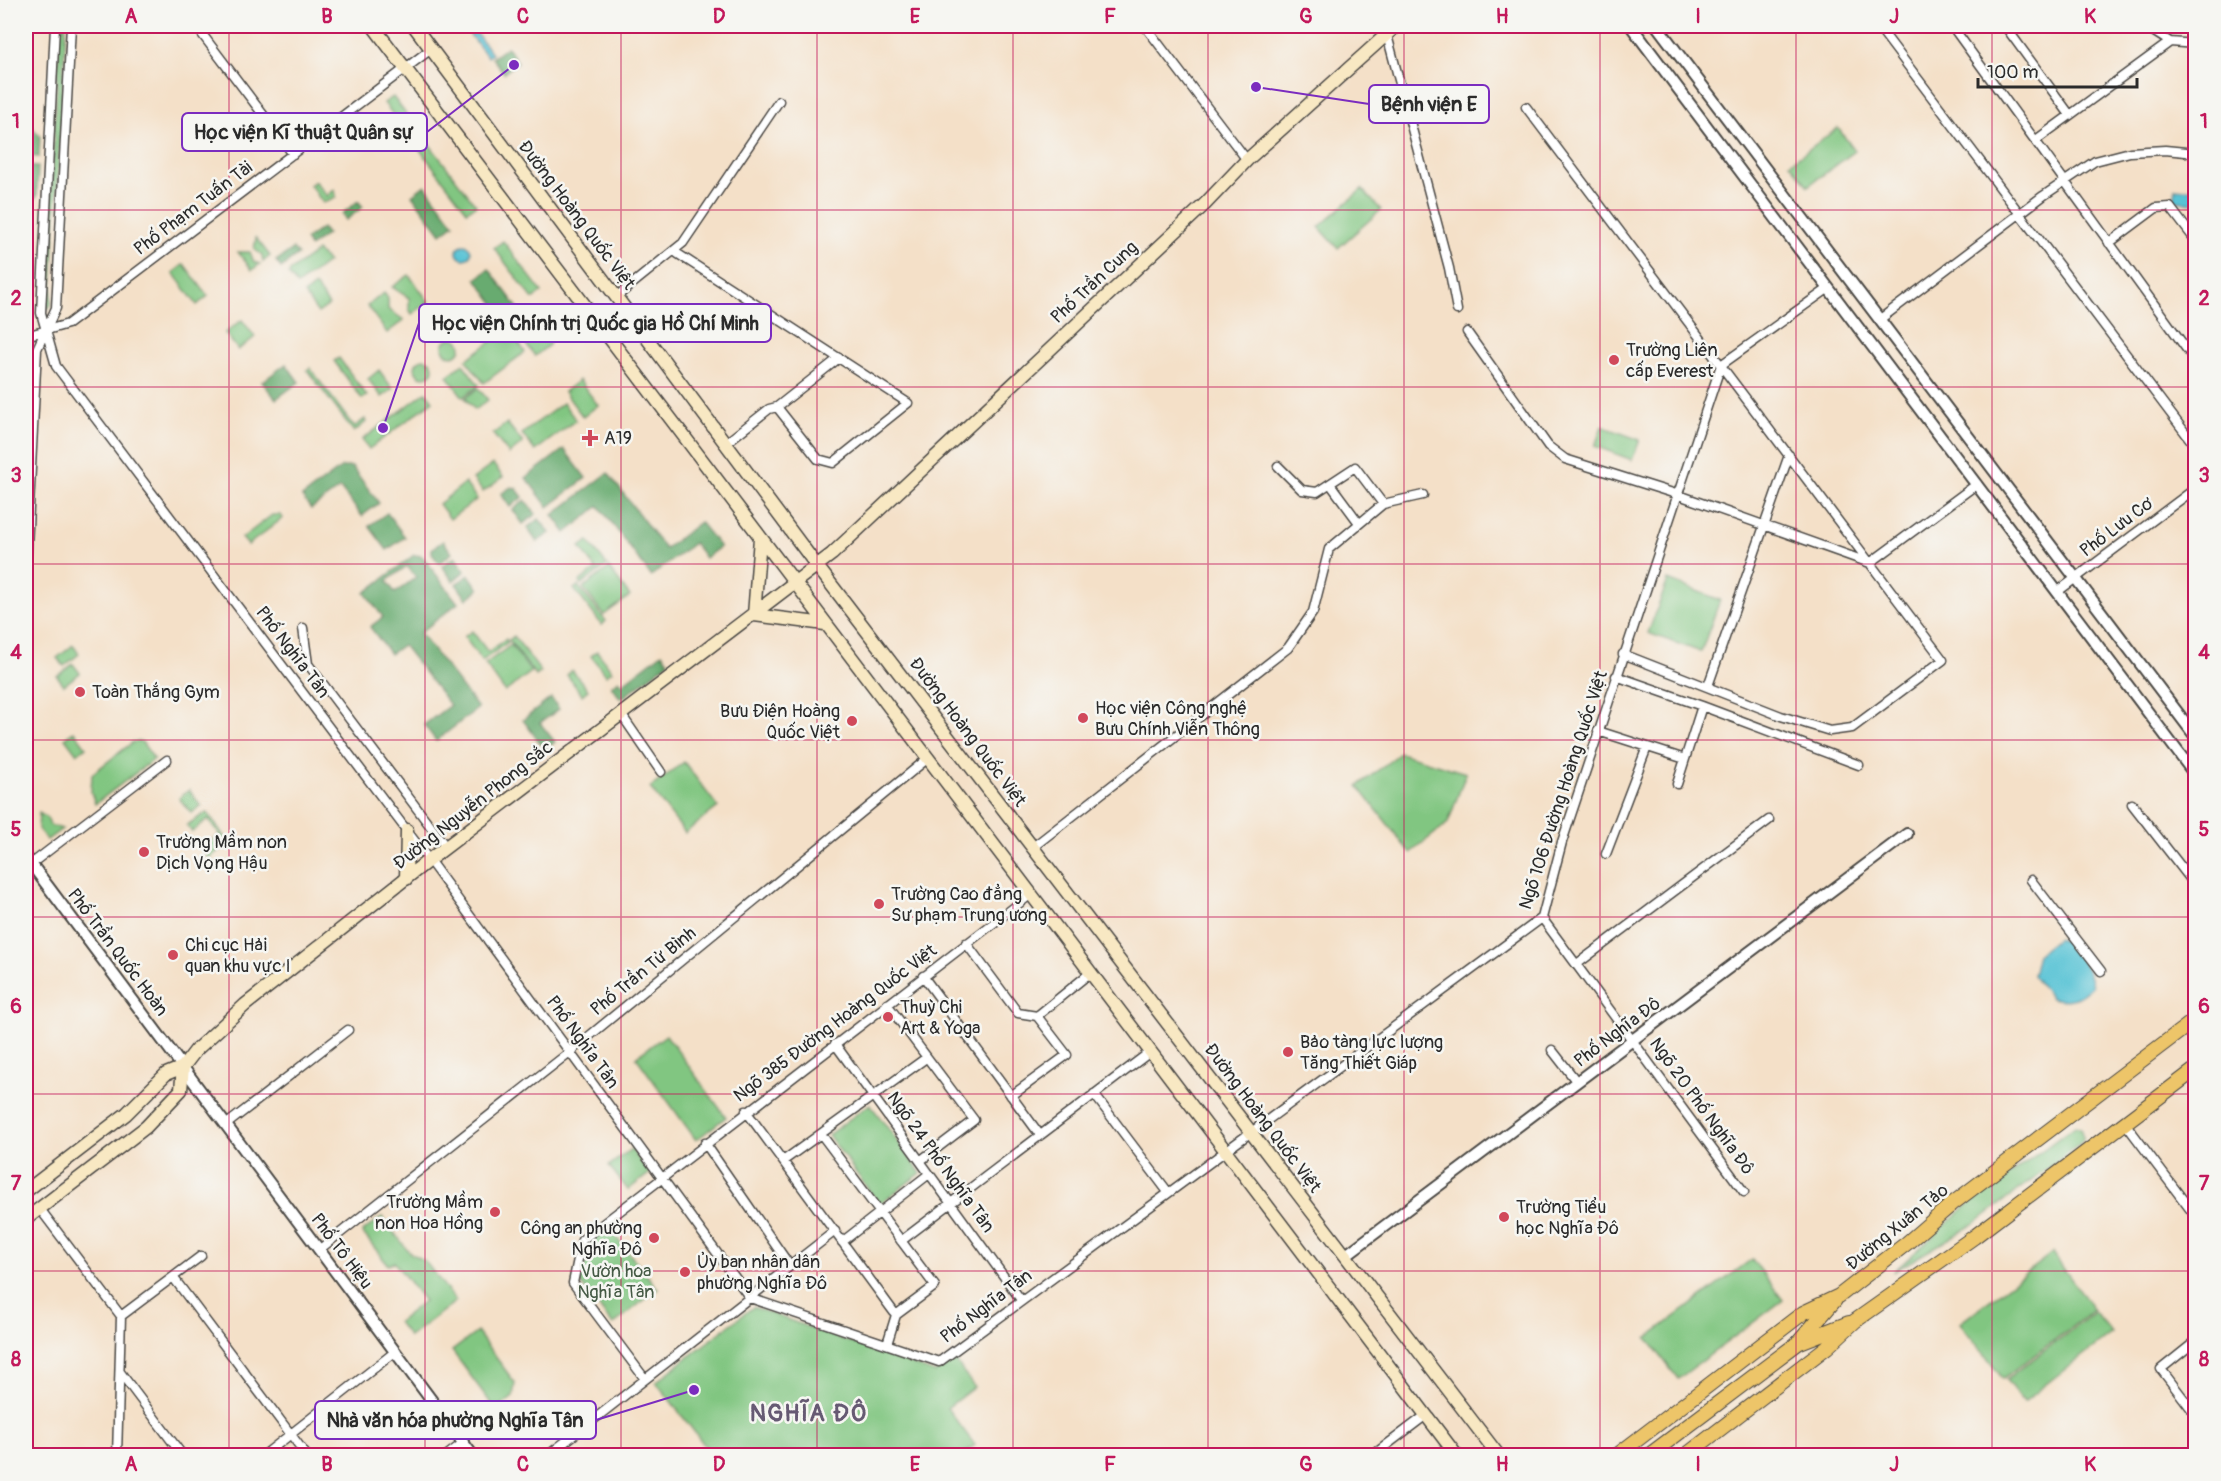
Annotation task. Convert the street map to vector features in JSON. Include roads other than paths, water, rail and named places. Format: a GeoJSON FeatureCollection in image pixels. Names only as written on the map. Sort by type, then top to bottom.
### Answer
{"type":"FeatureCollection","features":[{"type":"Feature","properties":{"kind":"main road"},"geometry":{"type":"LineString","coordinates":[[373,26],[794,584],[1457,1455]]}},
{"type":"Feature","properties":{"kind":"main road","name":"Đường Hoàng Quốc Việt"},"geometry":{"type":"LineString","coordinates":[[414,26],[817,566],[1498,1455]]}},
{"type":"Feature","properties":{"kind":"main road","name":"Phố Trần Cung"},"geometry":{"type":"LineString","coordinates":[[794,584],[817,566],[1205,204],[1247,160],[1396,26]]}},
{"type":"Feature","properties":{"kind":"main road"},"geometry":{"type":"LineString","coordinates":[[760,538],[754,615],[825,624]]}},
{"type":"Feature","properties":{"kind":"main road","name":"Đường Nguyễn Phong Sắc"},"geometry":{"type":"LineString","coordinates":[[26,1191],[132,1109],[166,1074],[183,1067],[196,1050],[246,1005],[429,860],[794,584]]}},
{"type":"Feature","properties":{"kind":"main road"},"geometry":{"type":"LineString","coordinates":[[406,879],[407,830]]}},
{"type":"Feature","properties":{"kind":"main road","name":"Đường Xuân Tảo"},"geometry":{"type":"LineString","coordinates":[[1616,1455],[1803,1313],[1839,1296],[1907,1243],[1952,1204],[2196,1018]]}},
{"type":"Feature","properties":{"kind":"main road","name":"Đường Nguyễn Phong Sắc"},"geometry":{"type":"LineString","coordinates":[[26,1220],[146,1127],[181,1090],[183,1067]]}},
{"type":"Feature","properties":{"kind":"main road"},"geometry":{"type":"LineString","coordinates":[[1685,1455],[1827,1347],[1855,1321],[1974,1237],[2196,1070]]}},
{"type":"Feature","properties":{"kind":"main road"},"geometry":{"type":"LineString","coordinates":[[132,1109],[146,1127]]}},
{"type":"Feature","properties":{"kind":"main road"},"geometry":{"type":"LineString","coordinates":[[1648,1455],[1798,1343],[1839,1296]]}},
{"type":"Feature","properties":{"kind":"main road"},"geometry":{"type":"LineString","coordinates":[[1798,1343],[1855,1321]]}},
{"type":"Feature","properties":{"kind":"street","name":"Phố Nghĩa Tân"},"geometry":{"type":"LineString","coordinates":[[55,26],[40,313],[56,366],[407,830],[750,1298],[939,1362],[1251,1132]]}},
{"type":"Feature","properties":{"kind":"street"},"geometry":{"type":"LineString","coordinates":[[26,567],[28,479],[37,349],[56,308],[71,26]]}},
{"type":"Feature","properties":{"kind":"street"},"geometry":{"type":"LineString","coordinates":[[196,26],[293,154]]}},
{"type":"Feature","properties":{"kind":"street"},"geometry":{"type":"LineString","coordinates":[[1145,26],[1247,160]]}},
{"type":"Feature","properties":{"kind":"street"},"geometry":{"type":"LineString","coordinates":[[1631,26],[2196,776]]}},
{"type":"Feature","properties":{"kind":"street"},"geometry":{"type":"LineString","coordinates":[[1657,26],[2196,737]]}},
{"type":"Feature","properties":{"kind":"street"},"geometry":{"type":"LineString","coordinates":[[1878,26],[2196,447]]}},
{"type":"Feature","properties":{"kind":"street"},"geometry":{"type":"LineString","coordinates":[[1952,26],[2196,362]]}},
{"type":"Feature","properties":{"kind":"street"},"geometry":{"type":"LineString","coordinates":[[2005,26],[2070,115]]}},
{"type":"Feature","properties":{"kind":"street"},"geometry":{"type":"LineString","coordinates":[[2145,26],[2170,42],[2196,44]]}},
{"type":"Feature","properties":{"kind":"street"},"geometry":{"type":"LineString","coordinates":[[1387,35],[1449,268],[1456,310]]}},
{"type":"Feature","properties":{"kind":"street"},"geometry":{"type":"LineString","coordinates":[[2036,140],[2170,42]]}},
{"type":"Feature","properties":{"kind":"street","name":"Phố Phạm Tuấn Tài"},"geometry":{"type":"LineString","coordinates":[[26,336],[45,333],[68,324],[431,49]]}},
{"type":"Feature","properties":{"kind":"street"},"geometry":{"type":"LineString","coordinates":[[616,297],[683,243],[779,102]]}},
{"type":"Feature","properties":{"kind":"street"},"geometry":{"type":"LineString","coordinates":[[1526,107],[1943,660],[1876,713],[1852,728],[1830,731],[1781,716],[1623,654]]}},
{"type":"Feature","properties":{"kind":"street"},"geometry":{"type":"LineString","coordinates":[[1879,320],[2019,214],[2095,161],[2130,152],[2165,150],[2196,153]]}},
{"type":"Feature","properties":{"kind":"street"},"geometry":{"type":"LineString","coordinates":[[2109,243],[2156,208],[2170,207],[2194,236]]}},
{"type":"Feature","properties":{"kind":"street"},"geometry":{"type":"LineString","coordinates":[[678,254],[908,403],[833,463],[818,459],[777,408]]}},
{"type":"Feature","properties":{"kind":"street"},"geometry":{"type":"LineString","coordinates":[[1721,365],[1830,288]]}},
{"type":"Feature","properties":{"kind":"street"},"geometry":{"type":"LineString","coordinates":[[1467,332],[1548,446],[1565,459],[1676,494],[1870,563]]}},
{"type":"Feature","properties":{"kind":"street"},"geometry":{"type":"LineString","coordinates":[[726,443],[769,409],[777,408],[839,358]]}},
{"type":"Feature","properties":{"kind":"street","name":"Ngõ 106 Đường Hoàng Quốc Việt"},"geometry":{"type":"LineString","coordinates":[[1251,1132],[1542,918],[1562,842],[1676,494],[1721,365]]}},
{"type":"Feature","properties":{"kind":"street"},"geometry":{"type":"LineString","coordinates":[[1708,686],[1789,455]]}},
{"type":"Feature","properties":{"kind":"street"},"geometry":{"type":"LineString","coordinates":[[1278,466],[1302,490],[1317,492],[1331,485],[1355,467],[1383,504]]}},
{"type":"Feature","properties":{"kind":"street"},"geometry":{"type":"LineString","coordinates":[[1870,563],[1977,484]]}},
{"type":"Feature","properties":{"kind":"street"},"geometry":{"type":"LineString","coordinates":[[1331,485],[1359,523]]}},
{"type":"Feature","properties":{"kind":"street","name":"Phố Lưu Cơ"},"geometry":{"type":"LineString","coordinates":[[2057,592],[2196,488]]}},
{"type":"Feature","properties":{"kind":"street"},"geometry":{"type":"LineString","coordinates":[[1033,847],[1288,648],[1313,612],[1329,549],[1383,504],[1423,495]]}},
{"type":"Feature","properties":{"kind":"street"},"geometry":{"type":"LineString","coordinates":[[303,628],[308,664],[446,847]]}},
{"type":"Feature","properties":{"kind":"street"},"geometry":{"type":"LineString","coordinates":[[1616,676],[1859,765]]}},
{"type":"Feature","properties":{"kind":"street"},"geometry":{"type":"LineString","coordinates":[[1677,784],[1702,706]]}},
{"type":"Feature","properties":{"kind":"street"},"geometry":{"type":"LineString","coordinates":[[621,714],[661,772]]}},
{"type":"Feature","properties":{"kind":"street"},"geometry":{"type":"LineString","coordinates":[[1598,731],[1685,759]]}},
{"type":"Feature","properties":{"kind":"street"},"geometry":{"type":"LineString","coordinates":[[1606,854],[1647,747]]}},
{"type":"Feature","properties":{"kind":"street","name":"Phố Trần Tử Bình"},"geometry":{"type":"LineString","coordinates":[[320,1249],[571,1051],[927,759]]}},
{"type":"Feature","properties":{"kind":"street"},"geometry":{"type":"LineString","coordinates":[[28,861],[167,760]]}},
{"type":"Feature","properties":{"kind":"street"},"geometry":{"type":"LineString","coordinates":[[2132,804],[2196,886]]}},
{"type":"Feature","properties":{"kind":"street"},"geometry":{"type":"LineString","coordinates":[[1577,964],[1769,820]]}},
{"type":"Feature","properties":{"kind":"street","name":"Phố Nghĩa Đô"},"geometry":{"type":"LineString","coordinates":[[1346,1256],[1907,834]]}},
{"type":"Feature","properties":{"kind":"street","name":"Phố Trần Quốc Hoàn"},"geometry":{"type":"LineString","coordinates":[[28,861],[183,1067]]}},
{"type":"Feature","properties":{"kind":"street"},"geometry":{"type":"LineString","coordinates":[[2031,880],[2101,971]]}},
{"type":"Feature","properties":{"kind":"street","name":"Ngõ 385 Đường Hoàng Quốc Việt"},"geometry":{"type":"LineString","coordinates":[[645,1379],[573,1284],[582,1240],[660,1177],[1030,895]]}},
{"type":"Feature","properties":{"kind":"street","name":"Ngõ 20 Phố Nghĩa Đô"},"geometry":{"type":"LineString","coordinates":[[1542,918],[1744,1192]]}},
{"type":"Feature","properties":{"kind":"street"},"geometry":{"type":"LineString","coordinates":[[966,943],[1018,1013],[1037,1016],[1067,1054],[1011,1096]]}},
{"type":"Feature","properties":{"kind":"street"},"geometry":{"type":"LineString","coordinates":[[1037,1016],[1090,973]]}},
{"type":"Feature","properties":{"kind":"street"},"geometry":{"type":"LineString","coordinates":[[923,976],[1040,1135]]}},
{"type":"Feature","properties":{"kind":"street"},"geometry":{"type":"LineString","coordinates":[[886,1004],[974,1120],[920,1161]]}},
{"type":"Feature","properties":{"kind":"street"},"geometry":{"type":"LineString","coordinates":[[226,1124],[348,1030]]}},
{"type":"Feature","properties":{"kind":"street","name":"Ngõ 24 Phố Nghĩa Tân"},"geometry":{"type":"LineString","coordinates":[[835,1044],[1021,1300]]}},
{"type":"Feature","properties":{"kind":"street"},"geometry":{"type":"LineString","coordinates":[[1552,1050],[1577,1082]]}},
{"type":"Feature","properties":{"kind":"street"},"geometry":{"type":"LineString","coordinates":[[901,1241],[1150,1052]]}},
{"type":"Feature","properties":{"kind":"street"},"geometry":{"type":"LineString","coordinates":[[783,1161],[926,1058]]}},
{"type":"Feature","properties":{"kind":"street","name":"Phố Tô Hiệu"},"geometry":{"type":"LineString","coordinates":[[183,1067],[473,1455]]}},
{"type":"Feature","properties":{"kind":"street"},"geometry":{"type":"LineString","coordinates":[[1094,1094],[1168,1192]]}},
{"type":"Feature","properties":{"kind":"street"},"geometry":{"type":"LineString","coordinates":[[747,1111],[896,1315]]}},
{"type":"Feature","properties":{"kind":"street"},"geometry":{"type":"LineString","coordinates":[[2125,1123],[2196,1217]]}},
{"type":"Feature","properties":{"kind":"street"},"geometry":{"type":"LineString","coordinates":[[821,1134],[935,1286],[896,1315],[887,1344]]}},
{"type":"Feature","properties":{"kind":"street"},"geometry":{"type":"LineString","coordinates":[[705,1143],[790,1266]]}},
{"type":"Feature","properties":{"kind":"street"},"geometry":{"type":"LineString","coordinates":[[842,1242],[929,1174]]}},
{"type":"Feature","properties":{"kind":"street"},"geometry":{"type":"LineString","coordinates":[[40,1209],[122,1316],[117,1455]]}},
{"type":"Feature","properties":{"kind":"street"},"geometry":{"type":"LineString","coordinates":[[547,1455],[834,1231]]}},
{"type":"Feature","properties":{"kind":"street"},"geometry":{"type":"LineString","coordinates":[[122,1316],[201,1256]]}},
{"type":"Feature","properties":{"kind":"street"},"geometry":{"type":"LineString","coordinates":[[173,1277],[307,1455]]}},
{"type":"Feature","properties":{"kind":"street"},"geometry":{"type":"LineString","coordinates":[[2196,1341],[2161,1369],[2196,1415]]}},
{"type":"Feature","properties":{"kind":"street"},"geometry":{"type":"LineString","coordinates":[[262,1455],[396,1351]]}},
{"type":"Feature","properties":{"kind":"street"},"geometry":{"type":"LineString","coordinates":[[120,1372],[183,1455]]}},
{"type":"Feature","properties":{"kind":"street"},"geometry":{"type":"LineString","coordinates":[[1372,1455],[1426,1415]]}},
{"type":"Feature","properties":{"kind":"street"},"geometry":{"type":"LineString","coordinates":[[446,1455],[463,1443]]}},
{"type":"Feature","properties":{"kind":"water"},"geometry":{"type":"Polygon","coordinates":[[[463,26],[471,26],[492,54],[488,57],[463,26]]]}},
{"type":"Feature","properties":{"kind":"water"},"geometry":{"type":"Polygon","coordinates":[[[2176,188],[2195,190],[2195,203],[2174,201],[2176,188]]]}},
{"type":"Feature","properties":{"kind":"water"},"geometry":{"type":"Polygon","coordinates":[[[464,245],[469,247],[471,252],[469,257],[464,259],[459,257],[457,252],[459,247],[464,245]]]}},
{"type":"Feature","properties":{"kind":"water"},"geometry":{"type":"Polygon","coordinates":[[[2058,938],[2075,952],[2091,980],[2092,986],[2073,999],[2051,998],[2033,975],[2038,954],[2058,938]]]}},
{"type":"Feature","properties":{"kind":"place","name":"Học viện Kĩ thuật Quân sự"},"geometry":{"type":"Point","coordinates":[514,65]}},
{"type":"Feature","properties":{"kind":"place","name":"Bệnh viện E"},"geometry":{"type":"Point","coordinates":[1256,87]}},
{"type":"Feature","properties":{"kind":"place","name":"Trường Liên cấp Everest"},"geometry":{"type":"Point","coordinates":[1614,360]}},
{"type":"Feature","properties":{"kind":"place","name":"Học viện Chính trị Quốc gia Hồ Chí Minh"},"geometry":{"type":"Point","coordinates":[383,428]}},
{"type":"Feature","properties":{"kind":"place","name":"A19"},"geometry":{"type":"Point","coordinates":[590,438]}},
{"type":"Feature","properties":{"kind":"place","name":"Toàn Thắng Gym"},"geometry":{"type":"Point","coordinates":[80,692]}},
{"type":"Feature","properties":{"kind":"place","name":"Học viện Công nghệ Bưu Chính Viễn Thông"},"geometry":{"type":"Point","coordinates":[1083,718]}},
{"type":"Feature","properties":{"kind":"place","name":"Bưu Điện Hoàng Quốc Việt"},"geometry":{"type":"Point","coordinates":[852,721]}},
{"type":"Feature","properties":{"kind":"place","name":"Trường Mầm non Dịch Vọng Hậu"},"geometry":{"type":"Point","coordinates":[144,852]}},
{"type":"Feature","properties":{"kind":"place","name":"Trường Cao đẳng Sư phạm Trung ương"},"geometry":{"type":"Point","coordinates":[879,904]}},
{"type":"Feature","properties":{"kind":"place","name":"Chi cục Hải quan khu vực I"},"geometry":{"type":"Point","coordinates":[173,955]}},
{"type":"Feature","properties":{"kind":"place","name":"Thuỳ Chi Art & Yoga"},"geometry":{"type":"Point","coordinates":[888,1017]}},
{"type":"Feature","properties":{"kind":"place","name":"Bảo tàng lực lượng Tăng Thiết Giáp"},"geometry":{"type":"Point","coordinates":[1288,1052]}},
{"type":"Feature","properties":{"kind":"place","name":"Trường Mầm non Hoa Hồng"},"geometry":{"type":"Point","coordinates":[495,1212]}},
{"type":"Feature","properties":{"kind":"place","name":"Trường Tiểu học Nghĩa Đô"},"geometry":{"type":"Point","coordinates":[1504,1217]}},
{"type":"Feature","properties":{"kind":"place","name":"Công an phường Nghĩa Đô"},"geometry":{"type":"Point","coordinates":[654,1238]}},
{"type":"Feature","properties":{"kind":"place","name":"Ủy ban nhân dân phường Nghĩa Đô"},"geometry":{"type":"Point","coordinates":[685,1272]}},
{"type":"Feature","properties":{"kind":"place","name":"Nhà văn hóa phường Nghĩa Tân"},"geometry":{"type":"Point","coordinates":[694,1390]}},
{"type":"Feature","properties":{"kind":"district","name":"NGHĨA ĐÔ"},"geometry":{"type":"Point","coordinates":[809,1413]}},
{"type":"Feature","properties":{"kind":"park label","name":"Vườn hoa Nghĩa Tân"},"geometry":{"type":"Point","coordinates":[616,1281]}}]}
